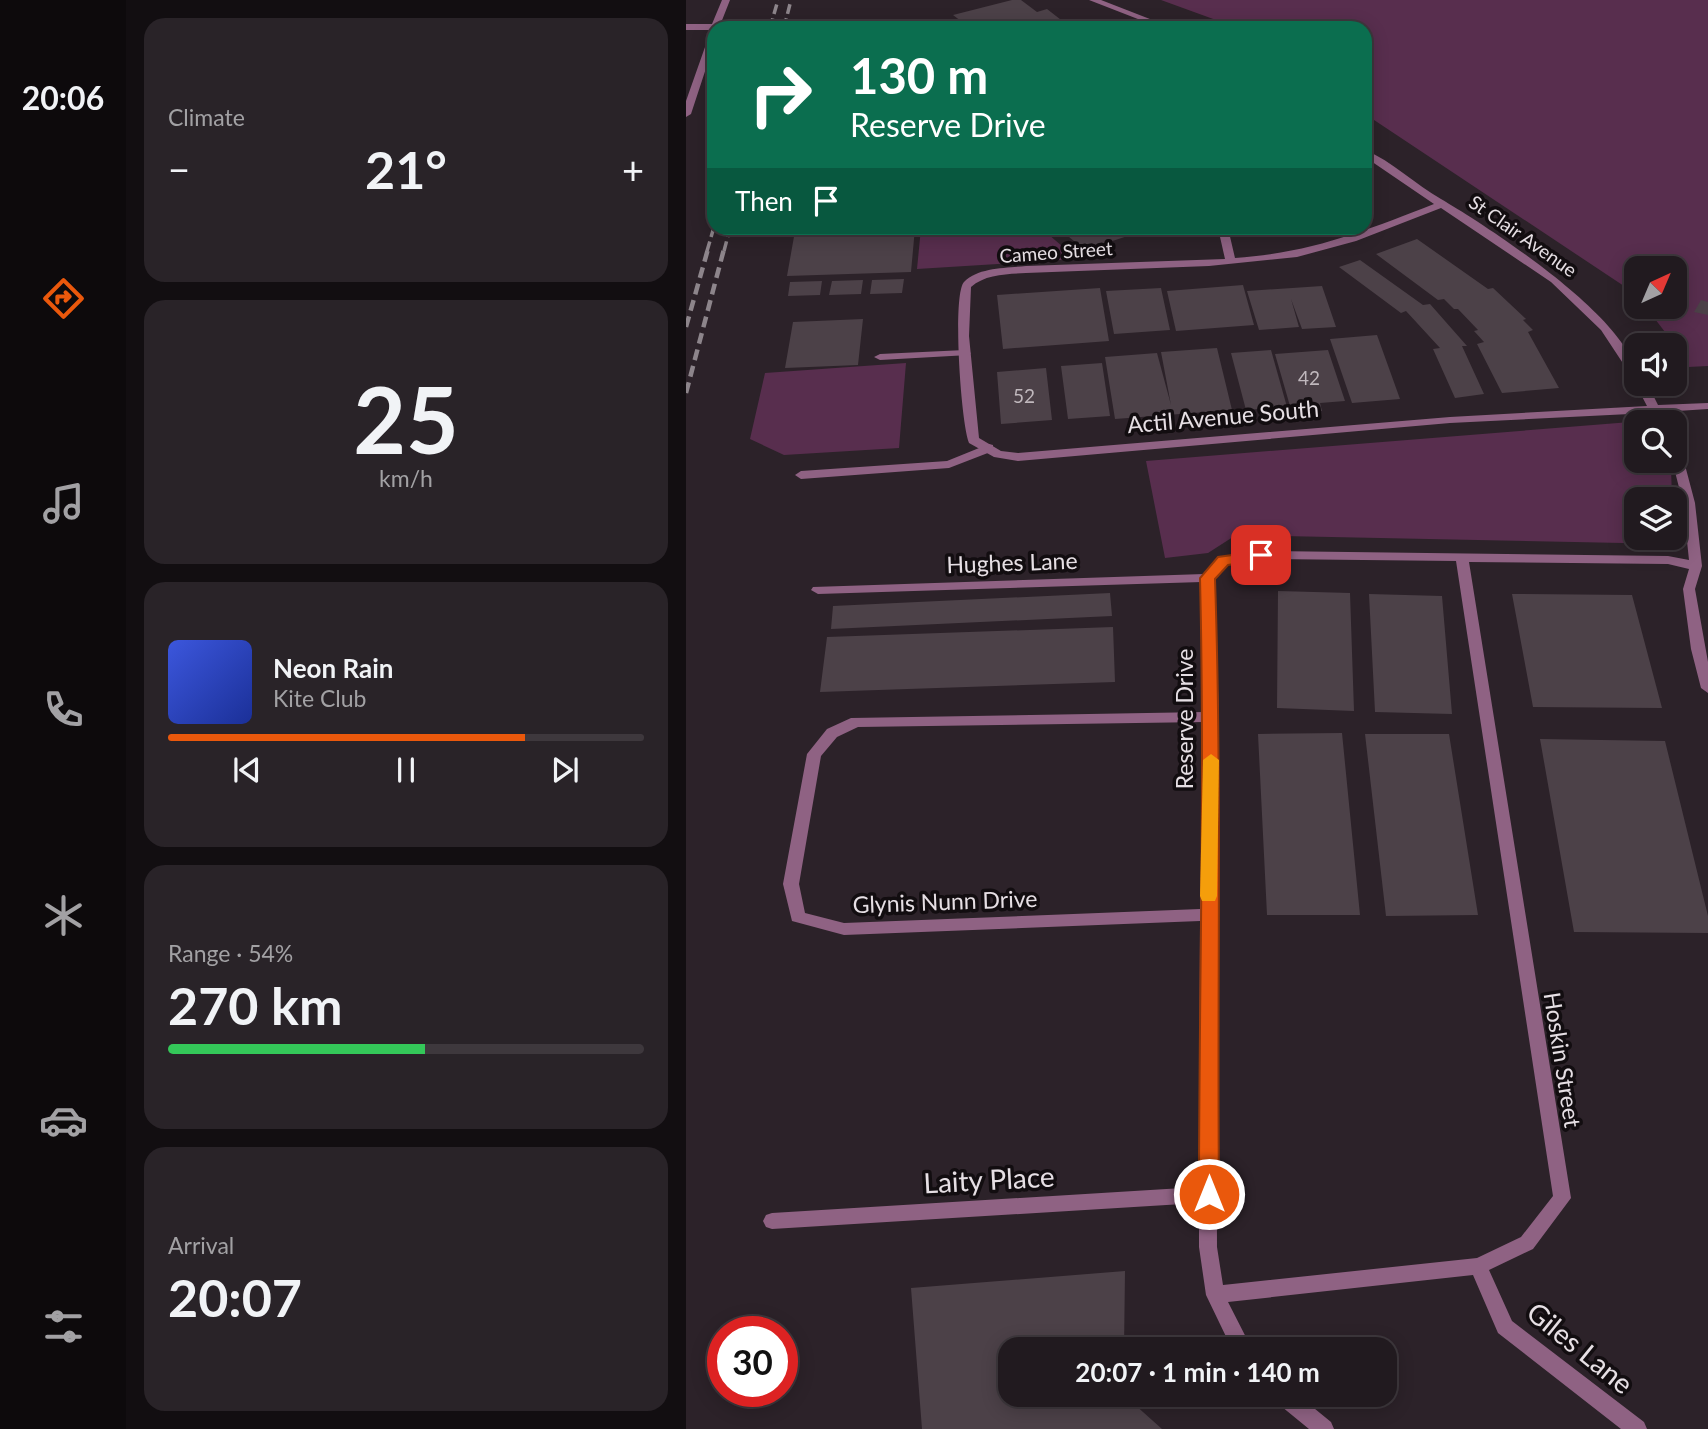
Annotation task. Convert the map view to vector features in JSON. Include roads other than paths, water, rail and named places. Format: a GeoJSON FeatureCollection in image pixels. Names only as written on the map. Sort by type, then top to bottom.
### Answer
{"type":"FeatureCollection","features":[{"type":"Feature","properties":{"kind":"street"},"geometry":{"type":"LineString","coordinates":[[718,21],[726,0]]}},
{"type":"Feature","properties":{"kind":"street"},"geometry":{"type":"LineString","coordinates":[[1093,0],[1150,21]]}},
{"type":"Feature","properties":{"kind":"street"},"geometry":{"type":"LineString","coordinates":[[686,27],[707,28]]}},
{"type":"Feature","properties":{"kind":"street"},"geometry":{"type":"LineString","coordinates":[[686,114],[707,52]]}},
{"type":"Feature","properties":{"kind":"street","name":"St Clair Avenue"},"geometry":{"type":"LineString","coordinates":[[1372,158],[1555,280],[1582,303],[1605,328],[1624,357]]}},
{"type":"Feature","properties":{"kind":"street","name":"Cameo Street"},"geometry":{"type":"LineString","coordinates":[[1372,229],[1443,204]]}},
{"type":"Feature","properties":{"kind":"street"},"geometry":{"type":"LineString","coordinates":[[1225,235],[1230,260]]}},
{"type":"Feature","properties":{"kind":"street","name":"Cameo Street"},"geometry":{"type":"LineString","coordinates":[[989,448],[973,440],[965,353],[965,288],[970,281],[984,275],[1073,267],[1277,256],[1317,249],[1356,235]]}},
{"type":"Feature","properties":{"kind":"street"},"geometry":{"type":"LineString","coordinates":[[880,357],[965,353]]}},
{"type":"Feature","properties":{"kind":"street"},"geometry":{"type":"LineString","coordinates":[[1648,396],[1655,408]]}},
{"type":"Feature","properties":{"kind":"street","name":"Actil Avenue South"},"geometry":{"type":"LineString","coordinates":[[989,448],[998,454],[1017,457],[1450,420],[1708,406]]}},
{"type":"Feature","properties":{"kind":"street"},"geometry":{"type":"LineString","coordinates":[[801,475],[949,464],[989,448]]}},
{"type":"Feature","properties":{"kind":"street"},"geometry":{"type":"LineString","coordinates":[[1681,473],[1689,503],[1696,566],[1689,589],[1698,649],[1708,688]]}},
{"type":"Feature","properties":{"kind":"street"},"geometry":{"type":"LineString","coordinates":[[1208,578],[1223,561],[1261,555],[1668,560],[1696,566]]}},
{"type":"Feature","properties":{"kind":"street","name":"Hoskin Street"},"geometry":{"type":"LineString","coordinates":[[1215,1295],[1478,1266],[1527,1243],[1562,1198],[1462,557]]}},
{"type":"Feature","properties":{"kind":"street","name":"Hughes Lane"},"geometry":{"type":"LineString","coordinates":[[818,590],[1208,578]]}},
{"type":"Feature","properties":{"kind":"street","name":"Reserve Drive"},"geometry":{"type":"LineString","coordinates":[[1208,578],[1212,717],[1208,915],[1208,1247],[1215,1295],[1236,1337]]}},
{"type":"Feature","properties":{"kind":"street","name":"Glynis Nunn Drive"},"geometry":{"type":"LineString","coordinates":[[1208,915],[844,929],[798,917],[792,884],[814,754],[832,733],[856,722],[1212,717]]}},
{"type":"Feature","properties":{"kind":"street","name":"Laity Place"},"geometry":{"type":"LineString","coordinates":[[772,1221],[1209,1194]]}},
{"type":"Feature","properties":{"kind":"street","name":"Giles Lane"},"geometry":{"type":"LineString","coordinates":[[1478,1266],[1505,1327],[1637,1429]]}},
{"type":"Feature","properties":{"kind":"street"},"geometry":{"type":"LineString","coordinates":[[1297,1407],[1324,1429]]}},
{"type":"Feature","properties":{"kind":"railway"},"geometry":{"type":"LineString","coordinates":[[772,21],[778,0]]}},
{"type":"Feature","properties":{"kind":"railway"},"geometry":{"type":"LineString","coordinates":[[786,21],[791,0]]}},
{"type":"Feature","properties":{"kind":"railway"},"geometry":{"type":"LineString","coordinates":[[707,251],[712,235]]}},
{"type":"Feature","properties":{"kind":"railway"},"geometry":{"type":"LineString","coordinates":[[724,251],[728,235]]}},
{"type":"Feature","properties":{"kind":"railway"},"geometry":{"type":"LineString","coordinates":[[686,327],[708,249]]}},
{"type":"Feature","properties":{"kind":"railway"},"geometry":{"type":"LineString","coordinates":[[686,393],[724,249]]}}]}
